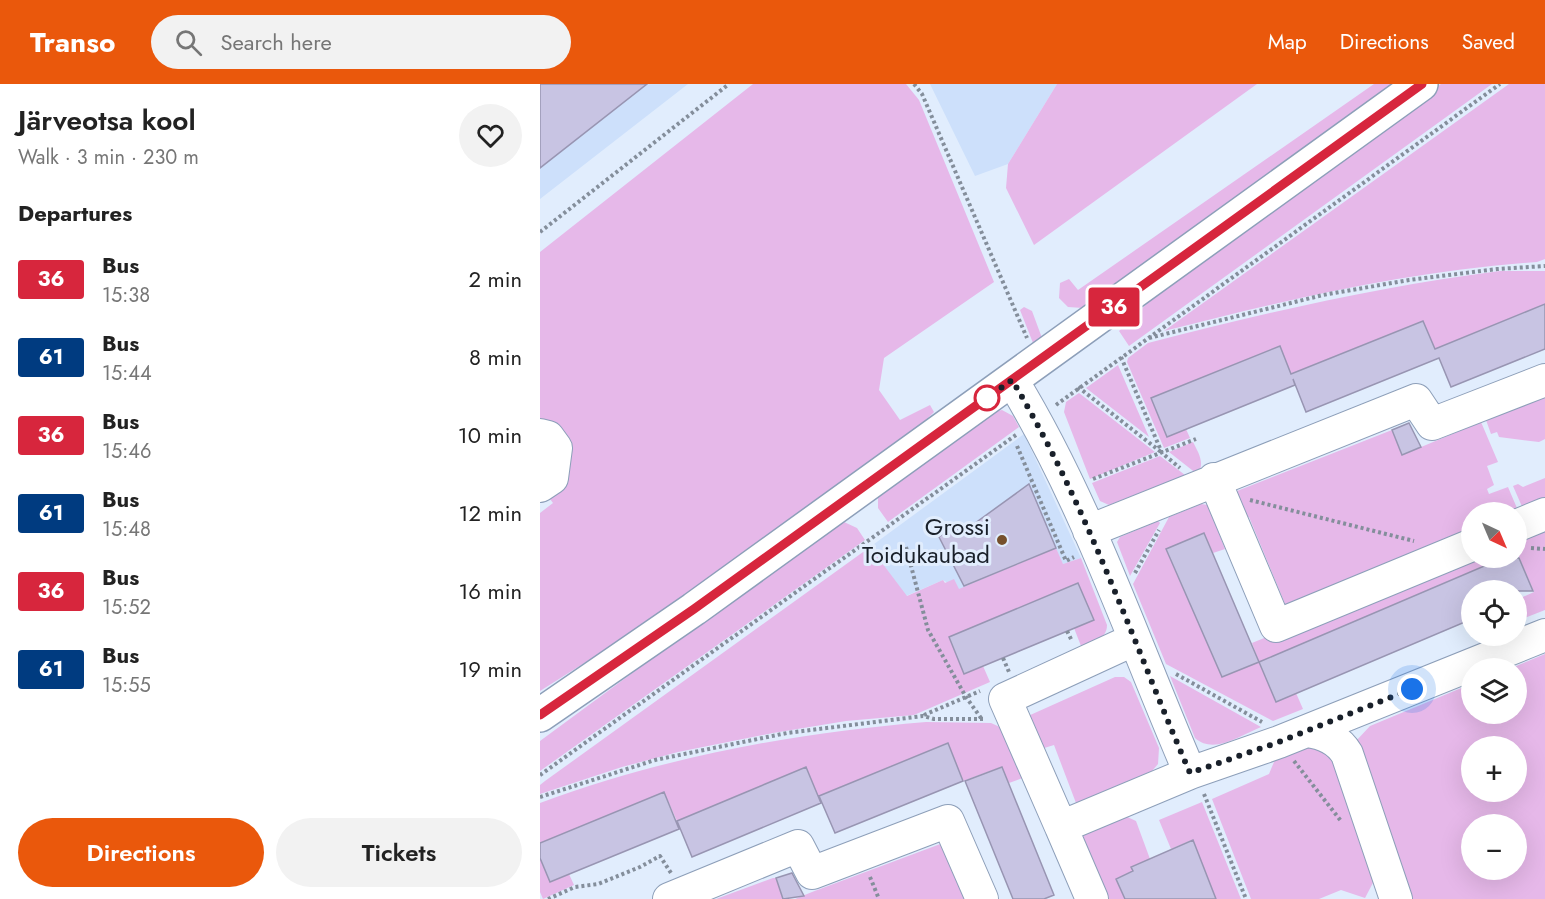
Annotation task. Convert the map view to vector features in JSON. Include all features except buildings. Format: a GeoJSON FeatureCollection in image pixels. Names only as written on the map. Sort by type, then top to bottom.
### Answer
{"type":"FeatureCollection","features":[{"type":"Feature","properties":{"kind":"main road"},"geometry":{"type":"LineString","coordinates":[[540,715],[703,603],[1422,84]]}},
{"type":"Feature","properties":{"kind":"street"},"geometry":{"type":"LineString","coordinates":[[1025,371],[1083,543],[1133,640],[1192,772]]}},
{"type":"Feature","properties":{"kind":"street"},"geometry":{"type":"LineString","coordinates":[[1083,543],[1416,400],[1432,424],[1545,380]]}},
{"type":"Feature","properties":{"kind":"street"},"geometry":{"type":"LineString","coordinates":[[540,486],[552,478],[556,448],[543,434]]}},
{"type":"Feature","properties":{"kind":"street"},"geometry":{"type":"LineString","coordinates":[[1217,486],[1276,627],[1461,550]]}},
{"type":"Feature","properties":{"kind":"street"},"geometry":{"type":"LineString","coordinates":[[1527,521],[1545,514]]}},
{"type":"Feature","properties":{"kind":"street"},"geometry":{"type":"LineString","coordinates":[[1061,827],[1192,772],[1293,737],[1545,635]]}},
{"type":"Feature","properties":{"kind":"street"},"geometry":{"type":"LineString","coordinates":[[1089,898],[1061,827],[1005,699],[1133,640]]}},
{"type":"Feature","properties":{"kind":"street"},"geometry":{"type":"LineString","coordinates":[[1293,737],[1332,738],[1342,745],[1393,888]]}},
{"type":"Feature","properties":{"kind":"street"},"geometry":{"type":"LineString","coordinates":[[669,899],[798,846],[812,873],[948,821],[982,899]]}},
{"type":"Feature","properties":{"kind":"path"},"geometry":{"type":"LineString","coordinates":[[540,232],[729,84]]}},
{"type":"Feature","properties":{"kind":"path"},"geometry":{"type":"LineString","coordinates":[[914,84],[922,94],[1042,420],[1066,561],[1083,543]]}},
{"type":"Feature","properties":{"kind":"path"},"geometry":{"type":"LineString","coordinates":[[540,775],[1042,420],[1078,387],[1500,84]]}},
{"type":"Feature","properties":{"kind":"path"},"geometry":{"type":"LineString","coordinates":[[1146,339],[1323,295],[1409,280],[1545,265]]}},
{"type":"Feature","properties":{"kind":"path"},"geometry":{"type":"LineString","coordinates":[[1121,357],[1162,453]]}},
{"type":"Feature","properties":{"kind":"path"},"geometry":{"type":"LineString","coordinates":[[1078,387],[1183,470]]}},
{"type":"Feature","properties":{"kind":"path"},"geometry":{"type":"LineString","coordinates":[[1086,482],[1196,439]]}},
{"type":"Feature","properties":{"kind":"path"},"geometry":{"type":"LineString","coordinates":[[1217,486],[1419,541]]}},
{"type":"Feature","properties":{"kind":"path"},"geometry":{"type":"LineString","coordinates":[[1129,583],[1164,522]]}},
{"type":"Feature","properties":{"kind":"path"},"geometry":{"type":"LineString","coordinates":[[906,547],[928,630],[981,719]]}},
{"type":"Feature","properties":{"kind":"path"},"geometry":{"type":"LineString","coordinates":[[1067,631],[1073,644]]}},
{"type":"Feature","properties":{"kind":"path"},"geometry":{"type":"LineString","coordinates":[[1172,672],[1293,737],[1344,825]]}},
{"type":"Feature","properties":{"kind":"path"},"geometry":{"type":"LineString","coordinates":[[540,797],[655,760],[787,734],[923,716],[984,689]]}},
{"type":"Feature","properties":{"kind":"path"},"geometry":{"type":"LineString","coordinates":[[923,716],[934,719],[988,719]]}},
{"type":"Feature","properties":{"kind":"path"},"geometry":{"type":"LineString","coordinates":[[1192,772],[1246,899]]}},
{"type":"Feature","properties":{"kind":"shaded area"},"geometry":{"type":"Polygon","coordinates":[[[540,84],[688,84],[540,199],[540,84]]]}},
{"type":"Feature","properties":{"kind":"shaded area"},"geometry":{"type":"Polygon","coordinates":[[[753,84],[906,84],[919,100],[994,282],[884,358],[879,390],[900,420],[930,405],[934,412],[905,441],[676,605],[540,691],[540,513],[553,503],[544,491],[561,447],[540,418],[540,252],[753,84]]]}},
{"type":"Feature","properties":{"kind":"shaded area"},"geometry":{"type":"Polygon","coordinates":[[[930,84],[1057,84],[1008,164],[975,176],[930,84]]]}},
{"type":"Feature","properties":{"kind":"shaded area"},"geometry":{"type":"Polygon","coordinates":[[[1057,84],[1257,84],[1034,245],[1006,188],[1008,164],[1057,84]]]}},
{"type":"Feature","properties":{"kind":"shaded area"},"geometry":{"type":"Polygon","coordinates":[[[1374,84],[1399,84],[1083,308],[1068,307],[1059,298],[1060,283],[1069,279],[1078,290],[1374,84]]]}},
{"type":"Feature","properties":{"kind":"shaded area"},"geometry":{"type":"Polygon","coordinates":[[[1441,84],[1492,84],[1129,346],[1119,331],[1170,281],[1441,84]]]}},
{"type":"Feature","properties":{"kind":"shaded area"},"geometry":{"type":"Polygon","coordinates":[[[1509,84],[1545,84],[1545,259],[1537,262],[1396,279],[1257,308],[1164,331],[1509,84]]]}},
{"type":"Feature","properties":{"kind":"shaded area"},"geometry":{"type":"Polygon","coordinates":[[[1500,271],[1545,271],[1545,304],[1435,349],[1423,321],[1291,374],[1280,346],[1152,398],[1167,436],[1186,429],[1190,438],[1164,448],[1127,362],[1128,358],[1148,343],[1235,321],[1367,292],[1500,271]]]}},
{"type":"Feature","properties":{"kind":"shaded area"},"geometry":{"type":"Polygon","coordinates":[[[1024,307],[1032,311],[1042,338],[1033,343],[1020,310],[1024,307]]]}},
{"type":"Feature","properties":{"kind":"shaded area"},"geometry":{"type":"Polygon","coordinates":[[[1118,365],[1149,437],[1086,388],[1118,365]]]}},
{"type":"Feature","properties":{"kind":"shaded area"},"geometry":{"type":"Polygon","coordinates":[[[1079,393],[1155,452],[1090,479],[1064,412],[1066,402],[1079,393]]]}},
{"type":"Feature","properties":{"kind":"shaded area"},"geometry":{"type":"Polygon","coordinates":[[[1545,396],[1545,439],[1539,442],[1499,437],[1497,432],[1491,434],[1486,420],[1545,396]]]}},
{"type":"Feature","properties":{"kind":"shaded area"},"geometry":{"type":"Polygon","coordinates":[[[1002,410],[1013,416],[1019,427],[888,522],[878,508],[878,497],[884,486],[994,412],[1002,410]]]}},
{"type":"Feature","properties":{"kind":"shaded area"},"geometry":{"type":"Polygon","coordinates":[[[1481,422],[1498,462],[1487,466],[1494,485],[1487,489],[1489,494],[1508,487],[1514,502],[1461,502],[1461,545],[1314,606],[1285,604],[1249,517],[1238,520],[1232,505],[1237,491],[1392,430],[1402,455],[1481,422]]]}},
{"type":"Feature","properties":{"kind":"shaded area"},"geometry":{"type":"Polygon","coordinates":[[[1024,434],[1081,558],[1063,564],[1055,548],[959,590],[943,580],[906,596],[870,547],[1024,434]]]}},
{"type":"Feature","properties":{"kind":"shaded area"},"geometry":{"type":"Polygon","coordinates":[[[1193,442],[1201,462],[1197,474],[1169,452],[1193,442]]]}},
{"type":"Feature","properties":{"kind":"shaded area"},"geometry":{"type":"Polygon","coordinates":[[[1160,456],[1185,475],[1109,505],[1100,501],[1092,483],[1160,456]]]}},
{"type":"Feature","properties":{"kind":"shaded area"},"geometry":{"type":"Polygon","coordinates":[[[1545,478],[1545,511],[1527,518],[1527,502],[1520,502],[1513,486],[1518,484],[1523,487],[1545,478]]]}},
{"type":"Feature","properties":{"kind":"shaded area"},"geometry":{"type":"Polygon","coordinates":[[[1201,504],[1208,505],[1225,549],[1213,553],[1204,533],[1167,549],[1222,677],[1259,662],[1252,643],[1461,557],[1461,568],[1480,568],[1260,662],[1296,693],[1303,709],[1273,721],[1166,664],[1133,584],[1169,517],[1201,504]]]}},
{"type":"Feature","properties":{"kind":"shaded area"},"geometry":{"type":"Polygon","coordinates":[[[1158,521],[1160,523],[1130,576],[1117,542],[1120,537],[1158,521]]]}},
{"type":"Feature","properties":{"kind":"shaded area"},"geometry":{"type":"Polygon","coordinates":[[[844,522],[857,528],[865,540],[540,771],[540,741],[836,523],[844,522]]]}},
{"type":"Feature","properties":{"kind":"shaded area"},"geometry":{"type":"Polygon","coordinates":[[[1545,523],[1545,610],[1527,617],[1527,595],[1534,592],[1524,568],[1527,568],[1527,531],[1545,523]]]}},
{"type":"Feature","properties":{"kind":"shaded area"},"geometry":{"type":"Polygon","coordinates":[[[870,547],[907,596],[943,580],[945,583],[954,579],[959,589],[1056,548],[1063,564],[1081,558],[1107,625],[1106,630],[1102,637],[1081,646],[1074,628],[1093,620],[1078,583],[949,637],[964,674],[983,666],[990,682],[914,715],[846,721],[678,752],[622,767],[540,794],[540,785],[545,781],[870,547]]]}},
{"type":"Feature","properties":{"kind":"shaded area"},"geometry":{"type":"Polygon","coordinates":[[[1545,654],[1545,899],[1412,899],[1356,750],[1356,741],[1370,726],[1461,688],[1461,724],[1527,724],[1527,662],[1545,654]]]}},
{"type":"Feature","properties":{"kind":"shaded area"},"geometry":{"type":"Polygon","coordinates":[[[1170,676],[1261,727],[1228,742],[1211,745],[1202,743],[1195,738],[1170,676]]]}},
{"type":"Feature","properties":{"kind":"shaded area"},"geometry":{"type":"Polygon","coordinates":[[[1115,677],[1124,677],[1131,682],[1159,748],[1158,764],[1152,771],[1076,803],[1054,745],[1041,749],[1028,716],[1115,677]]]}},
{"type":"Feature","properties":{"kind":"shaded area"},"geometry":{"type":"Polygon","coordinates":[[[926,722],[991,723],[1002,728],[1025,777],[1009,783],[1001,767],[963,781],[948,743],[819,796],[677,821],[664,792],[540,843],[540,803],[634,772],[779,740],[926,722]]]}},
{"type":"Feature","properties":{"kind":"shaded area"},"geometry":{"type":"Polygon","coordinates":[[[1303,741],[1334,755],[1376,877],[1365,898],[1341,890],[1319,899],[1251,899],[1212,799],[1269,774],[1279,750],[1303,741]]]}},
{"type":"Feature","properties":{"kind":"shaded area"},"geometry":{"type":"Polygon","coordinates":[[[1202,802],[1241,899],[1216,899],[1192,840],[1171,849],[1159,820],[1202,802]]]}},
{"type":"Feature","properties":{"kind":"shaded area"},"geometry":{"type":"Polygon","coordinates":[[[1123,815],[1136,821],[1150,859],[1133,871],[1125,899],[1104,899],[1081,838],[1085,833],[1123,815]]]}},
{"type":"Feature","properties":{"kind":"shaded area"},"geometry":{"type":"Polygon","coordinates":[[[943,843],[976,899],[795,899],[812,892],[943,843]]]}},
{"type":"Feature","properties":{"kind":"shaded area"},"geometry":{"type":"Polygon","coordinates":[[[540,858],[569,874],[574,885],[543,899],[540,892],[540,858]]]}},
{"type":"Feature","properties":{"kind":"shaded area"},"geometry":{"type":"Polygon","coordinates":[[[776,878],[783,899],[716,899],[776,878]]]}},
{"type":"Feature","properties":{"kind":"bus line","name":"36"},"geometry":{"type":"LineString","coordinates":[[540,715],[694,609],[1422,84]]}},
{"type":"Feature","properties":{"kind":"place","name":"Grossi Toidukaubad"},"geometry":{"type":"Point","coordinates":[1002,540]}},
{"type":"Feature","properties":{"kind":"route"},"geometry":{"type":"LineString","coordinates":[[987,398],[981,402],[1012,380],[1037,420],[1089,531],[1190,773],[1279,742],[1412,689]]}}]}
